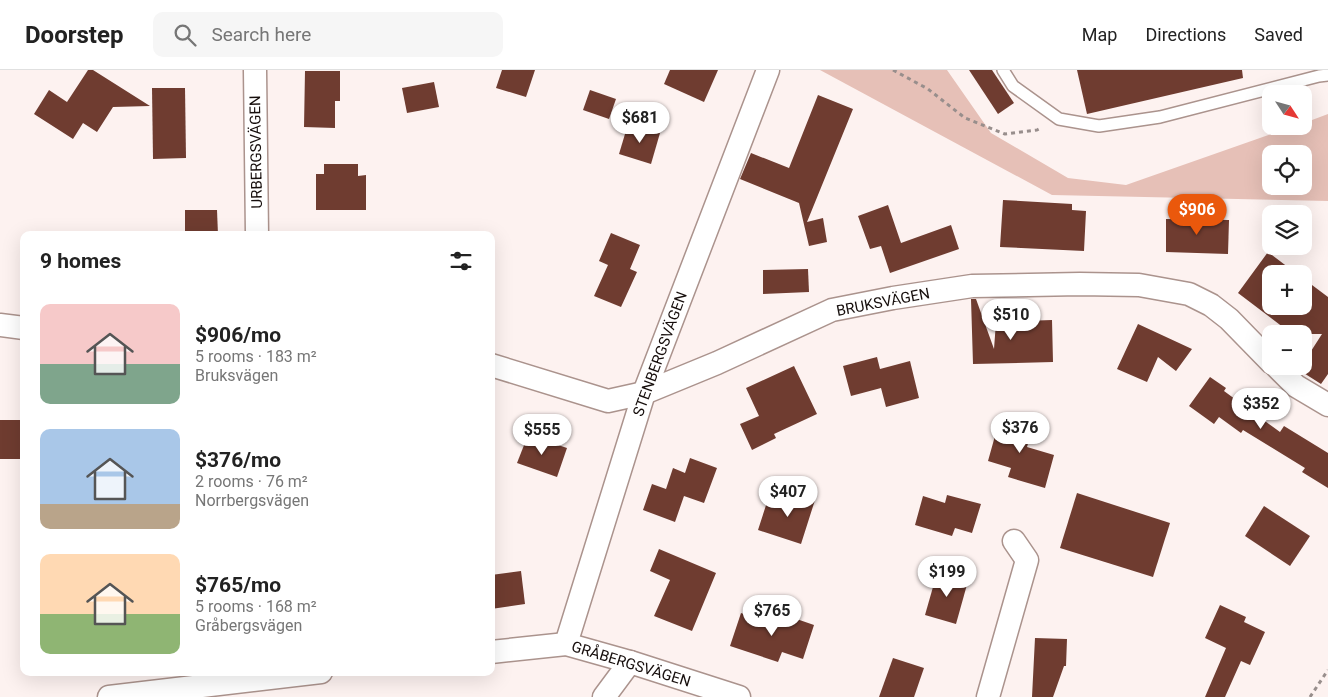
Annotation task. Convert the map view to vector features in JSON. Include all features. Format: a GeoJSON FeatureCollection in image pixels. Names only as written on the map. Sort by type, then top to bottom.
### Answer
{"type":"FeatureCollection","features":[{"type":"Feature","properties":{"kind":"street","name":"URBERGSVÄGEN"},"geometry":{"type":"LineString","coordinates":[[255,70],[257,231]]}},
{"type":"Feature","properties":{"kind":"street","name":"STENBERGSVÄGEN"},"geometry":{"type":"LineString","coordinates":[[566,644],[644,393],[768,70]]}},
{"type":"Feature","properties":{"kind":"street","name":"BRUKSVÄGEN"},"geometry":{"type":"LineString","coordinates":[[495,365],[608,400],[644,393],[717,363],[832,310],[893,298],[972,286],[1139,285],[1189,294],[1211,305],[1229,319],[1262,353]]}},
{"type":"Feature","properties":{"kind":"street"},"geometry":{"type":"LineString","coordinates":[[0,325],[20,328]]}},
{"type":"Feature","properties":{"kind":"street"},"geometry":{"type":"LineString","coordinates":[[1285,375],[1296,386],[1328,406]]}},
{"type":"Feature","properties":{"kind":"street"},"geometry":{"type":"LineString","coordinates":[[988,697],[1027,560],[1014,541]]}},
{"type":"Feature","properties":{"kind":"street","name":"GRÅBERGSVÄGEN"},"geometry":{"type":"LineString","coordinates":[[495,652],[566,644],[630,662],[739,697]]}},
{"type":"Feature","properties":{"kind":"street"},"geometry":{"type":"LineString","coordinates":[[604,697],[630,662]]}},
{"type":"Feature","properties":{"kind":"street"},"geometry":{"type":"LineString","coordinates":[[109,697],[258,676]]}},
{"type":"Feature","properties":{"kind":"lane"},"geometry":{"type":"LineString","coordinates":[[1003,70],[1013,86],[1059,119],[1099,126],[1160,117],[1328,75]]}},
{"type":"Feature","properties":{"kind":"path"},"geometry":{"type":"LineString","coordinates":[[893,70],[928,89],[965,118],[1005,134],[1037,130],[1059,119]]}},
{"type":"Feature","properties":{"kind":"path"},"geometry":{"type":"LineString","coordinates":[[1310,697],[1328,670]]}},
{"type":"Feature","properties":{"kind":"shaded area"},"geometry":{"type":"Polygon","coordinates":[[[820,70],[947,70],[991,133],[1068,178],[1126,185],[1268,135],[1312,135],[1312,120],[1328,114],[1328,201],[1052,195],[820,70]]]}},
{"type":"Feature","properties":{"kind":"building"},"geometry":{"type":"Polygon","coordinates":[[[88,70],[93,70],[150,106],[113,107],[97,132],[83,123],[73,139],[34,114],[49,90],[67,102],[88,70]]]}},
{"type":"Feature","properties":{"kind":"building"},"geometry":{"type":"Polygon","coordinates":[[[502,70],[535,70],[526,97],[496,88],[502,70]]]}},
{"type":"Feature","properties":{"kind":"building"},"geometry":{"type":"Polygon","coordinates":[[[670,70],[718,70],[704,102],[664,84],[670,70]]]}},
{"type":"Feature","properties":{"kind":"building"},"geometry":{"type":"Polygon","coordinates":[[[969,70],[992,70],[1014,103],[998,114],[969,70]]]}},
{"type":"Feature","properties":{"kind":"building"},"geometry":{"type":"Polygon","coordinates":[[[1077,70],[1242,70],[1243,78],[1087,114],[1077,70]]]}},
{"type":"Feature","properties":{"kind":"building"},"geometry":{"type":"Polygon","coordinates":[[[305,71],[340,71],[340,101],[335,101],[335,128],[304,127],[305,71]]]}},
{"type":"Feature","properties":{"kind":"building"},"geometry":{"type":"Polygon","coordinates":[[[434,82],[439,107],[407,113],[402,88],[434,82]]]}},
{"type":"Feature","properties":{"kind":"building"},"geometry":{"type":"Polygon","coordinates":[[[152,88],[185,88],[186,158],[153,159],[152,88]]]}},
{"type":"Feature","properties":{"kind":"building"},"geometry":{"type":"Polygon","coordinates":[[[590,90],[616,99],[609,119],[583,110],[590,90]]]}},
{"type":"Feature","properties":{"kind":"building"},"geometry":{"type":"Polygon","coordinates":[[[818,95],[853,109],[807,222],[823,218],[827,242],[809,246],[799,203],[740,179],[751,153],[789,168],[818,95]]]}},
{"type":"Feature","properties":{"kind":"building"},"geometry":{"type":"Polygon","coordinates":[[[628,124],[660,133],[651,164],[619,154],[628,124]]]}},
{"type":"Feature","properties":{"kind":"building"},"geometry":{"type":"Polygon","coordinates":[[[324,164],[358,164],[358,176],[366,175],[366,210],[316,210],[316,174],[324,174],[324,164]]]}},
{"type":"Feature","properties":{"kind":"building"},"geometry":{"type":"Polygon","coordinates":[[[1003,200],[1072,204],[1072,210],[1086,211],[1084,251],[1000,247],[1003,200]]]}},
{"type":"Feature","properties":{"kind":"building"},"geometry":{"type":"Polygon","coordinates":[[[888,205],[901,243],[951,225],[959,249],[890,273],[881,246],[870,249],[858,216],[888,205]]]}},
{"type":"Feature","properties":{"kind":"building"},"geometry":{"type":"Polygon","coordinates":[[[185,210],[217,210],[218,231],[185,231],[185,210]]]}},
{"type":"Feature","properties":{"kind":"building"},"geometry":{"type":"Polygon","coordinates":[[[1166,219],[1229,220],[1228,254],[1166,252],[1166,219]]]}},
{"type":"Feature","properties":{"kind":"building"},"geometry":{"type":"Polygon","coordinates":[[[611,233],[640,245],[630,269],[637,272],[621,307],[594,296],[608,265],[599,261],[611,233]]]}},
{"type":"Feature","properties":{"kind":"building"},"geometry":{"type":"Polygon","coordinates":[[[1266,255],[1272,255],[1285,265],[1262,265],[1262,311],[1238,293],[1266,255]]]}},
{"type":"Feature","properties":{"kind":"building"},"geometry":{"type":"Polygon","coordinates":[[[808,269],[809,292],[763,294],[763,270],[808,269]]]}},
{"type":"Feature","properties":{"kind":"building"},"geometry":{"type":"Polygon","coordinates":[[[1312,285],[1328,297],[1328,374],[1321,384],[1307,375],[1312,375],[1312,350],[1322,334],[1312,334],[1312,325],[1280,325],[1267,315],[1312,315],[1312,285]]]}},
{"type":"Feature","properties":{"kind":"building"},"geometry":{"type":"Polygon","coordinates":[[[971,299],[976,299],[994,349],[996,322],[1052,320],[1053,362],[973,364],[971,299]]]}},
{"type":"Feature","properties":{"kind":"building"},"geometry":{"type":"Polygon","coordinates":[[[1138,324],[1192,349],[1176,371],[1158,357],[1147,382],[1117,369],[1138,324]]]}},
{"type":"Feature","properties":{"kind":"building"},"geometry":{"type":"Polygon","coordinates":[[[877,357],[880,369],[910,361],[919,398],[886,407],[881,388],[851,396],[843,366],[877,357]]]}},
{"type":"Feature","properties":{"kind":"building"},"geometry":{"type":"Polygon","coordinates":[[[794,366],[817,414],[774,434],[776,438],[752,450],[740,424],[759,416],[746,388],[794,366]]]}},
{"type":"Feature","properties":{"kind":"building"},"geometry":{"type":"Polygon","coordinates":[[[1210,377],[1226,388],[1224,391],[1280,432],[1284,426],[1328,453],[1328,488],[1302,472],[1305,468],[1243,430],[1241,433],[1219,417],[1214,424],[1189,406],[1210,377]]]}},
{"type":"Feature","properties":{"kind":"building"},"geometry":{"type":"Polygon","coordinates":[[[1000,418],[1033,427],[1027,447],[1054,455],[1045,488],[1008,477],[1011,468],[988,461],[1000,418]]]}},
{"type":"Feature","properties":{"kind":"building"},"geometry":{"type":"Polygon","coordinates":[[[0,420],[20,420],[20,459],[0,459],[0,420]]]}},
{"type":"Feature","properties":{"kind":"building"},"geometry":{"type":"Polygon","coordinates":[[[528,435],[567,448],[557,477],[517,463],[528,435]]]}},
{"type":"Feature","properties":{"kind":"building"},"geometry":{"type":"Polygon","coordinates":[[[690,458],[717,468],[704,503],[684,496],[675,522],[643,510],[652,484],[666,489],[673,468],[685,473],[690,458]]]}},
{"type":"Feature","properties":{"kind":"building"},"geometry":{"type":"Polygon","coordinates":[[[793,493],[815,500],[801,544],[758,530],[768,499],[789,506],[793,493]]]}},
{"type":"Feature","properties":{"kind":"building"},"geometry":{"type":"Polygon","coordinates":[[[1077,493],[1170,523],[1153,577],[1060,548],[1077,493]]]}},
{"type":"Feature","properties":{"kind":"building"},"geometry":{"type":"Polygon","coordinates":[[[947,495],[981,504],[972,533],[955,528],[952,536],[915,525],[923,496],[945,503],[947,495]]]}},
{"type":"Feature","properties":{"kind":"building"},"geometry":{"type":"Polygon","coordinates":[[[1264,506],[1310,536],[1290,566],[1245,536],[1264,506]]]}},
{"type":"Feature","properties":{"kind":"building"},"geometry":{"type":"Polygon","coordinates":[[[659,549],[716,573],[692,631],[654,616],[670,580],[650,571],[659,549]]]}},
{"type":"Feature","properties":{"kind":"building"},"geometry":{"type":"Polygon","coordinates":[[[521,571],[525,604],[495,608],[495,574],[521,571]]]}},
{"type":"Feature","properties":{"kind":"building"},"geometry":{"type":"Polygon","coordinates":[[[937,573],[968,581],[956,624],[925,615],[937,573]]]}},
{"type":"Feature","properties":{"kind":"building"},"geometry":{"type":"Polygon","coordinates":[[[1220,605],[1246,617],[1244,622],[1265,632],[1250,665],[1241,661],[1225,697],[1205,697],[1226,648],[1205,638],[1220,605]]]}},
{"type":"Feature","properties":{"kind":"building"},"geometry":{"type":"Polygon","coordinates":[[[741,613],[781,627],[785,615],[814,625],[803,659],[782,652],[778,662],[730,646],[741,613]]]}},
{"type":"Feature","properties":{"kind":"building"},"geometry":{"type":"Polygon","coordinates":[[[1035,638],[1067,639],[1066,666],[1064,666],[1053,697],[1032,697],[1035,638]]]}},
{"type":"Feature","properties":{"kind":"building"},"geometry":{"type":"Polygon","coordinates":[[[893,658],[924,668],[914,697],[879,697],[893,658]]]}}]}
